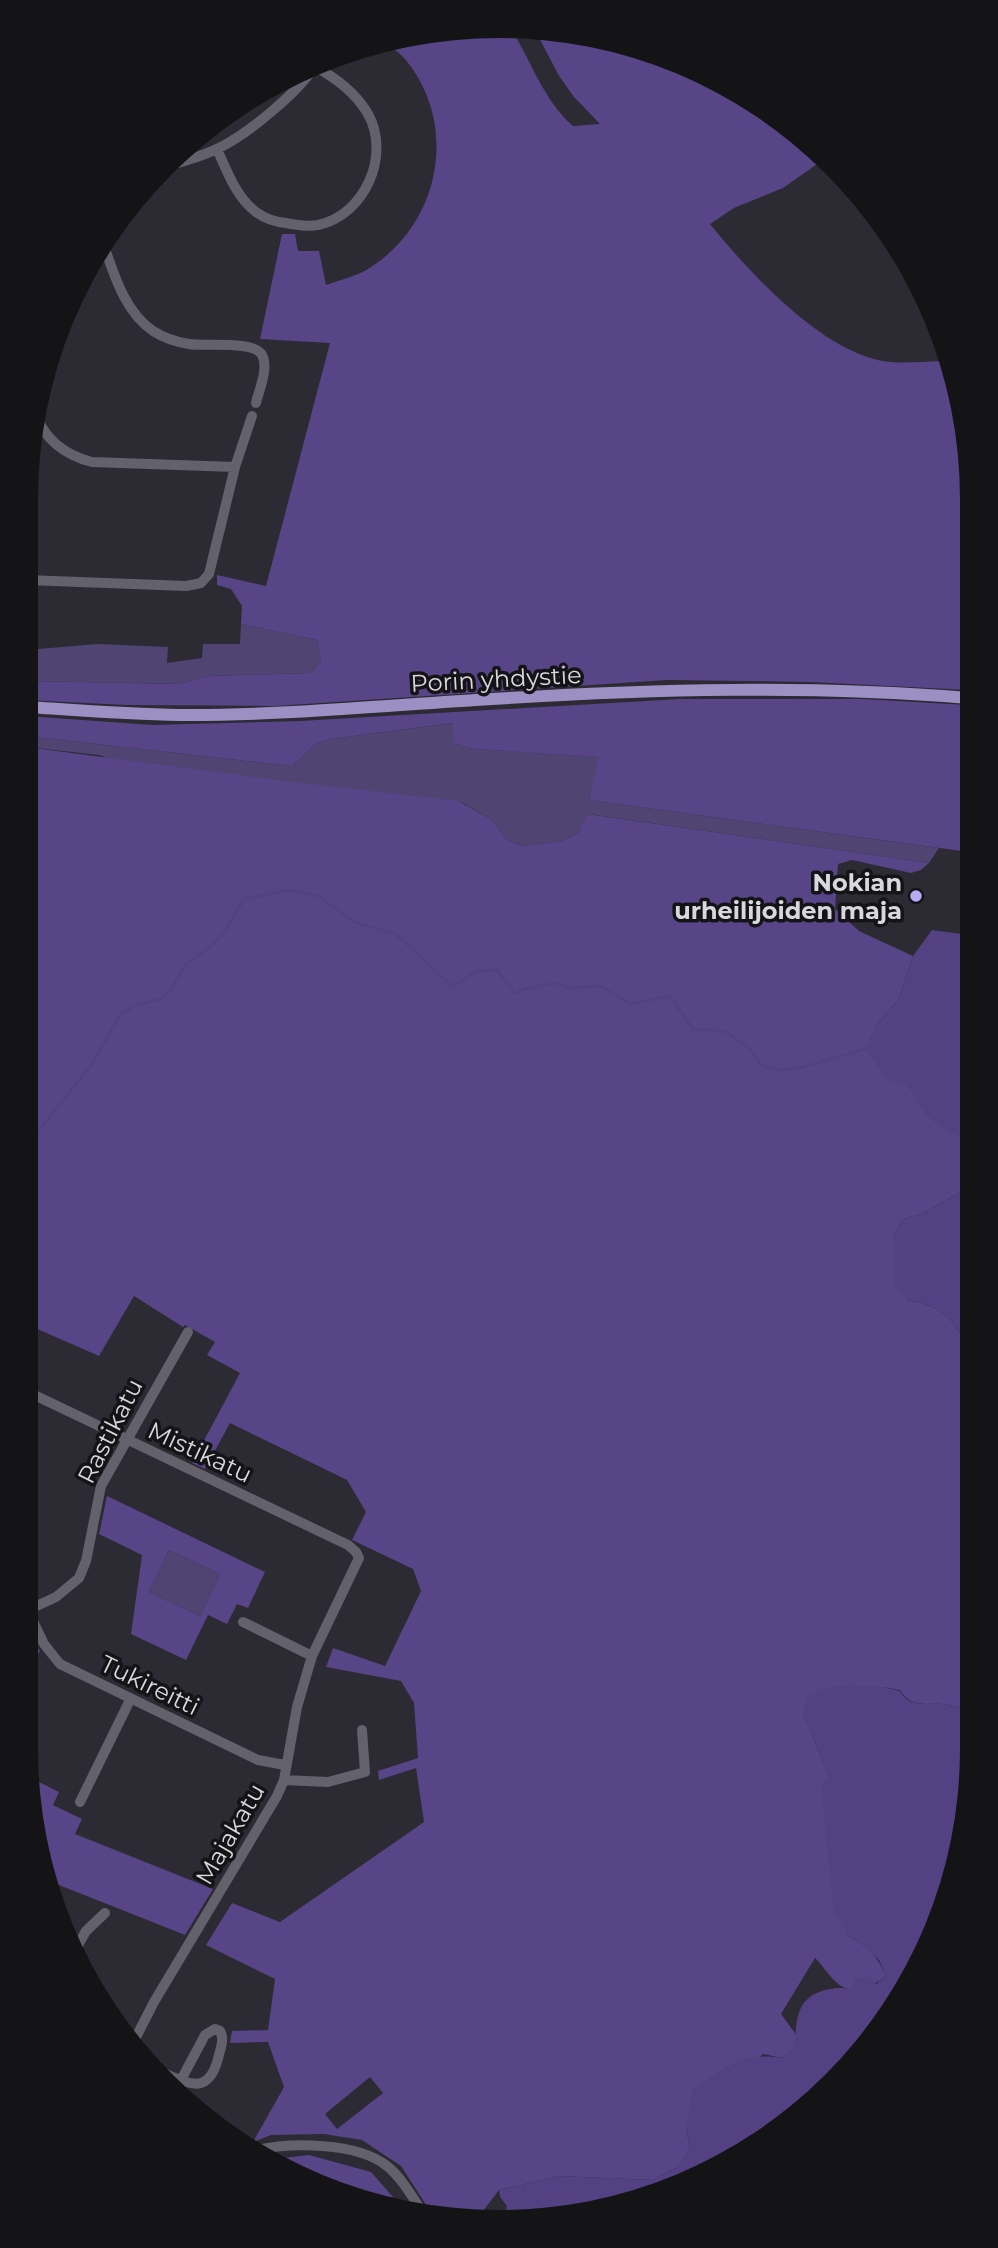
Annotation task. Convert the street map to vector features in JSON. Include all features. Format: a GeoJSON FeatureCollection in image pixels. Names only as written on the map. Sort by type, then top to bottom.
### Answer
{"type":"FeatureCollection","features":[{"type":"Feature","properties":{"kind":"main road","name":"Porin yhdystie"},"geometry":{"type":"LineString","coordinates":[[38,708],[189,715],[342,711],[519,698],[758,689],[837,690],[960,698]]}},
{"type":"Feature","properties":{"kind":"street"},"geometry":{"type":"LineString","coordinates":[[217,149],[241,198],[257,214],[277,222],[298,226],[318,225],[355,204],[364,192],[375,167],[377,140],[368,115],[354,96],[325,73]]}},
{"type":"Feature","properties":{"kind":"street"},"geometry":{"type":"LineString","coordinates":[[189,159],[217,149],[241,135],[301,83]]}},
{"type":"Feature","properties":{"kind":"street"},"geometry":{"type":"LineString","coordinates":[[108,256],[125,297],[138,318],[152,330],[167,338],[190,344],[246,346],[256,349],[262,355],[264,363],[256,403]]}},
{"type":"Feature","properties":{"kind":"street"},"geometry":{"type":"LineString","coordinates":[[38,580],[186,586],[201,583],[209,574],[235,467],[252,416]]}},
{"type":"Feature","properties":{"kind":"street"},"geometry":{"type":"LineString","coordinates":[[43,432],[48,439],[74,458],[92,462],[235,467]]}},
{"type":"Feature","properties":{"kind":"street","name":"Rastikatu"},"geometry":{"type":"LineString","coordinates":[[38,1604],[56,1597],[79,1578],[86,1561],[101,1486],[188,1332]]}},
{"type":"Feature","properties":{"kind":"street","name":"Mistikatu"},"geometry":{"type":"LineString","coordinates":[[38,1397],[348,1545],[356,1552]]}},
{"type":"Feature","properties":{"kind":"street","name":"Majakatu"},"geometry":{"type":"LineString","coordinates":[[138,2034],[154,2002],[278,1796],[284,1780],[297,1707],[312,1656],[359,1558],[356,1552]]}},
{"type":"Feature","properties":{"kind":"street"},"geometry":{"type":"LineString","coordinates":[[243,1622],[312,1656]]}},
{"type":"Feature","properties":{"kind":"street","name":"Tukireitti"},"geometry":{"type":"LineString","coordinates":[[38,1631],[44,1644],[60,1664],[258,1760],[285,1765]]}},
{"type":"Feature","properties":{"kind":"street"},"geometry":{"type":"LineString","coordinates":[[80,1802],[130,1700]]}},
{"type":"Feature","properties":{"kind":"street"},"geometry":{"type":"LineString","coordinates":[[284,1780],[328,1782],[365,1772],[362,1730]]}},
{"type":"Feature","properties":{"kind":"street"},"geometry":{"type":"LineString","coordinates":[[81,1940],[86,1931],[105,1913]]}},
{"type":"Feature","properties":{"kind":"street"},"geometry":{"type":"LineString","coordinates":[[177,2078],[181,2080],[194,2084],[209,2080],[214,2073],[223,2040],[220,2031],[215,2029],[205,2035],[181,2080]]}},
{"type":"Feature","properties":{"kind":"street"},"geometry":{"type":"LineString","coordinates":[[273,2150],[323,2147],[368,2156],[386,2165],[416,2202]]}},
{"type":"Feature","properties":{"kind":"shaded area"},"geometry":{"type":"Polygon","coordinates":[[[516,39],[545,92],[573,126],[600,124],[574,97],[559,76],[540,40],[618,54],[675,74],[729,100],[755,116],[816,165],[783,188],[734,208],[710,224],[744,264],[786,305],[832,340],[878,360],[903,363],[938,361],[951,409],[959,469],[960,690],[810,682],[667,680],[275,706],[126,705],[38,701],[38,681],[178,684],[209,676],[311,673],[321,661],[317,640],[241,624],[242,606],[231,589],[217,585],[217,575],[266,586],[330,343],[260,339],[282,234],[295,234],[298,251],[319,251],[326,285],[366,270],[395,248],[413,225],[427,199],[434,170],[436,142],[432,113],[422,85],[396,50],[439,42],[516,39]]]}},
{"type":"Feature","properties":{"kind":"shaded area"},"geometry":{"type":"Polygon","coordinates":[[[241,624],[317,640],[321,661],[311,673],[209,676],[178,684],[38,681],[38,649],[98,644],[168,647],[167,663],[202,658],[203,644],[240,644],[241,624]]]}},
{"type":"Feature","properties":{"kind":"shaded area"},"geometry":{"type":"Polygon","coordinates":[[[680,699],[862,699],[960,705],[960,851],[589,800],[599,757],[475,749],[454,744],[453,723],[330,739],[316,744],[292,766],[38,737],[38,717],[153,725],[300,721],[680,699]]]}},
{"type":"Feature","properties":{"kind":"shaded area"},"geometry":{"type":"Polygon","coordinates":[[[454,723],[454,744],[475,749],[600,757],[589,800],[939,848],[929,863],[588,814],[579,832],[563,841],[523,846],[507,840],[491,819],[459,801],[619,936],[99,755],[38,748],[38,737],[292,766],[316,744],[330,739],[454,723]]]}},
{"type":"Feature","properties":{"kind":"shaded area"},"geometry":{"type":"Polygon","coordinates":[[[38,749],[458,801],[491,819],[507,840],[523,846],[563,841],[579,832],[587,814],[929,863],[921,870],[911,873],[852,860],[838,864],[835,909],[859,931],[913,956],[898,1000],[877,1024],[903,1082],[915,1093],[927,1114],[960,1135],[960,1193],[921,1214],[903,1219],[894,1235],[907,1300],[940,1311],[954,1324],[960,1335],[960,1707],[914,1702],[900,1690],[884,1687],[803,1713],[829,1777],[847,1935],[871,1952],[886,1976],[866,1987],[848,1989],[835,1981],[815,1958],[781,2014],[797,2036],[795,2049],[782,2058],[763,2054],[686,2128],[690,2149],[678,2167],[652,2180],[560,2176],[499,2190],[484,2210],[439,2206],[425,2204],[401,2166],[362,2140],[324,2134],[271,2135],[255,2139],[284,2087],[268,2042],[230,2043],[232,2031],[268,2030],[275,1979],[206,1945],[232,1903],[280,1922],[424,1822],[416,1768],[379,1780],[378,1771],[418,1758],[414,1703],[401,1681],[326,1667],[333,1648],[385,1666],[421,1591],[413,1569],[352,1540],[366,1512],[347,1480],[230,1423],[205,1469],[192,1463],[240,1373],[207,1355],[215,1342],[185,1325],[183,1327],[134,1296],[99,1356],[38,1329],[38,749]],[[370,2077],[325,2114],[337,2129],[383,2093],[370,2077]]]}},
{"type":"Feature","properties":{"kind":"shaded area"},"geometry":{"type":"Polygon","coordinates":[[[932,930],[960,934],[960,1137],[931,1119],[905,1085],[888,1080],[865,1049],[877,1024],[898,1000],[913,956],[932,930]]]}},
{"type":"Feature","properties":{"kind":"shaded area"},"geometry":{"type":"Polygon","coordinates":[[[960,1193],[960,1335],[948,1317],[931,1307],[907,1300],[895,1285],[894,1235],[903,1219],[921,1214],[960,1193]]]}},
{"type":"Feature","properties":{"kind":"shaded area"},"geometry":{"type":"Polygon","coordinates":[[[107,1496],[265,1572],[248,1608],[237,1604],[227,1624],[208,1615],[186,1660],[131,1634],[142,1555],[99,1534],[107,1496]],[[169,1550],[149,1592],[200,1616],[220,1574],[169,1550]]]}},
{"type":"Feature","properties":{"kind":"shaded area"},"geometry":{"type":"Polygon","coordinates":[[[169,1550],[220,1574],[200,1616],[149,1592],[169,1550]]]}},
{"type":"Feature","properties":{"kind":"shaded area"},"geometry":{"type":"Polygon","coordinates":[[[848,1685],[884,1687],[900,1691],[913,1702],[960,1707],[959,1779],[951,1839],[935,1897],[898,1979],[864,2029],[825,2075],[779,2114],[729,2148],[675,2174],[618,2194],[559,2206],[506,2210],[507,2206],[500,2197],[499,2190],[560,2176],[652,2180],[678,2167],[690,2149],[686,2128],[693,2088],[745,2059],[769,2056],[782,2058],[794,2049],[800,2010],[815,1994],[830,1989],[853,1989],[854,1978],[869,1977],[876,1984],[886,1976],[879,1960],[847,1935],[834,1911],[821,1787],[829,1777],[803,1713],[807,1696],[823,1689],[848,1685]]]}},
{"type":"Feature","properties":{"kind":"shaded area"},"geometry":{"type":"Polygon","coordinates":[[[39,1782],[59,1792],[53,1805],[82,1819],[75,1834],[213,1889],[185,1935],[59,1885],[47,1839],[39,1782]]]}},
{"type":"Feature","properties":{"kind":"shaded area"},"geometry":{"type":"Polygon","coordinates":[[[309,2155],[371,2172],[393,2197],[351,2185],[287,2158],[309,2155]]]}},
{"type":"Feature","properties":{"kind":"waterway"},"geometry":{"type":"LineString","coordinates":[[38,1131],[93,1063],[120,1015],[134,1006],[160,999],[171,989],[185,965],[211,946],[226,930],[244,899],[289,890],[318,896],[354,922],[396,934],[453,987],[476,971],[497,970],[515,993],[555,983],[568,988],[601,986],[630,1004],[670,996],[693,1029],[725,1031],[749,1048],[761,1065],[779,1070],[803,1067],[865,1049]]}},
{"type":"Feature","properties":{"kind":"place","name":"Nokian urheilijoiden maja"},"geometry":{"type":"Point","coordinates":[916,896]}}]}
